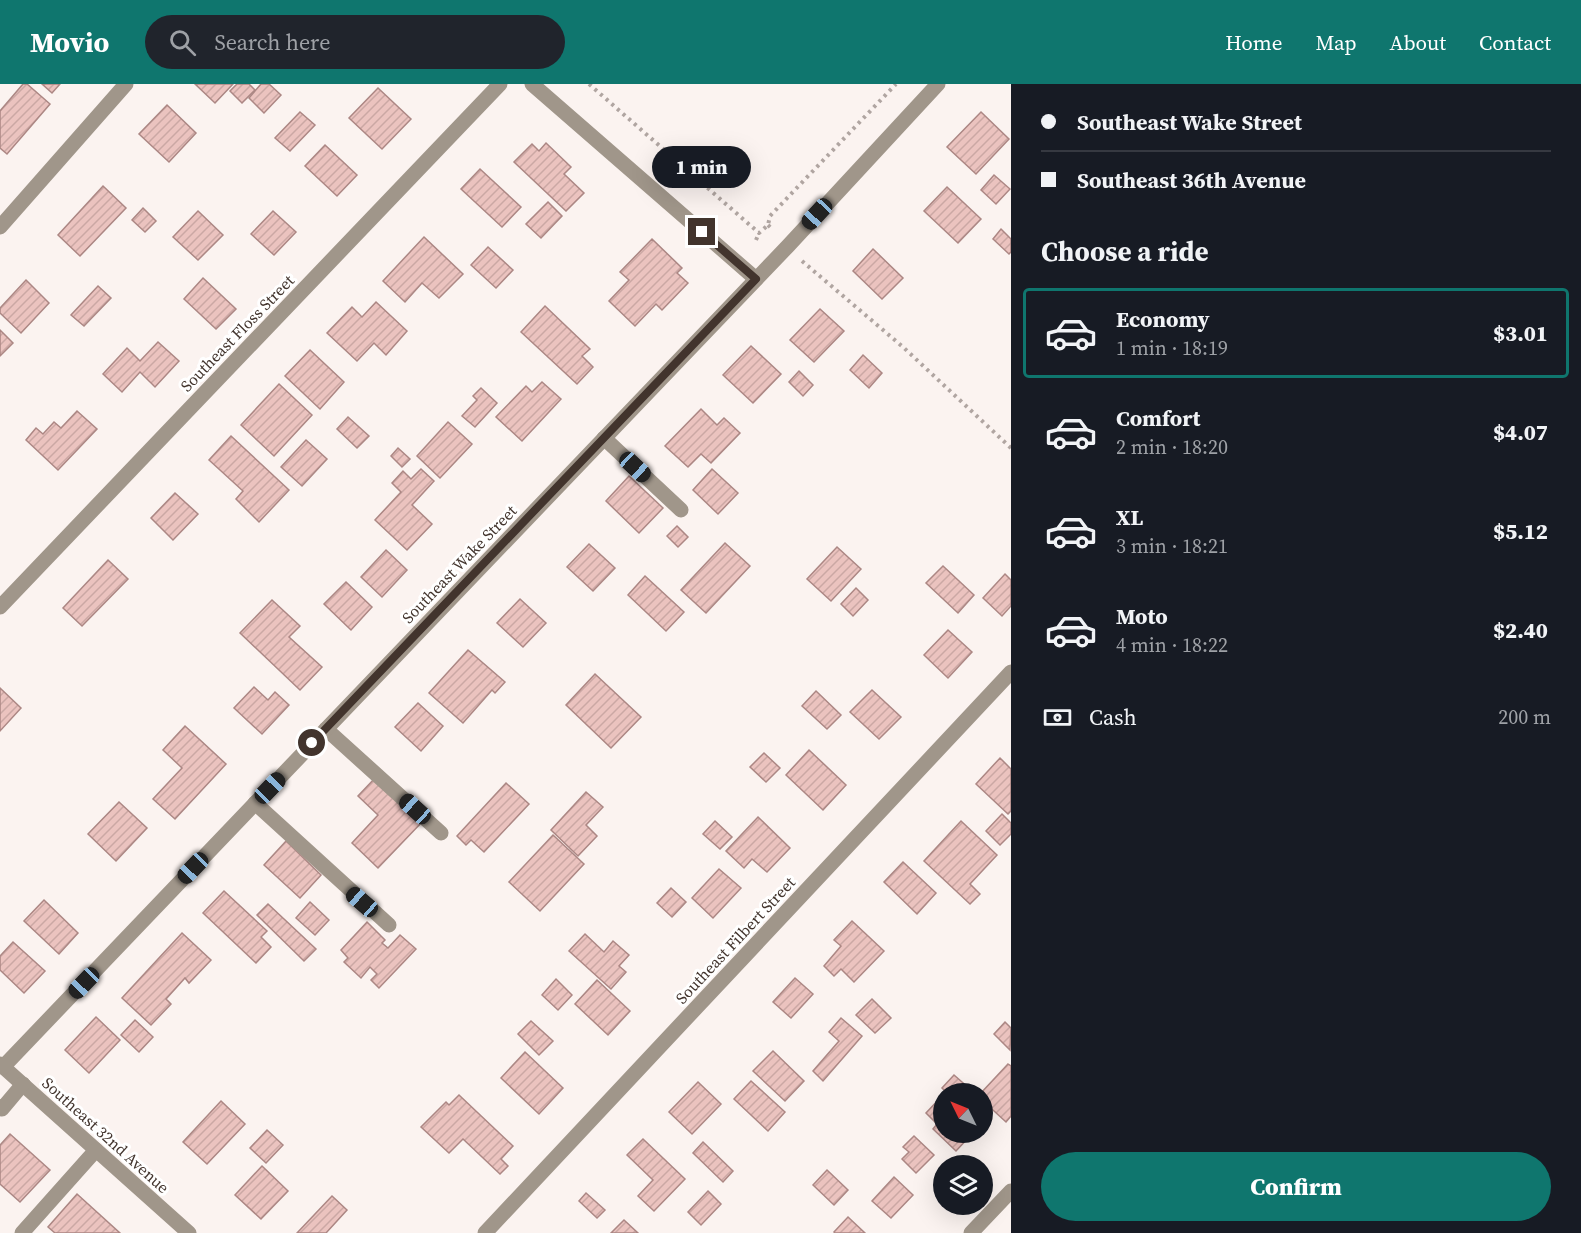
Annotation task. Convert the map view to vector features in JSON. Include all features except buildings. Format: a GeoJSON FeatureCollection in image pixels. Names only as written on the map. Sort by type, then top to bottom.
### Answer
{"type":"FeatureCollection","features":[{"type":"Feature","properties":{"kind":"street"},"geometry":{"type":"LineString","coordinates":[[0,227],[126,84]]}},
{"type":"Feature","properties":{"kind":"street","name":"Southeast Floss Street"},"geometry":{"type":"LineString","coordinates":[[0,607],[500,84]]}},
{"type":"Feature","properties":{"kind":"street"},"geometry":{"type":"LineString","coordinates":[[532,84],[756,279]]}},
{"type":"Feature","properties":{"kind":"street","name":"Southeast Wake Street"},"geometry":{"type":"LineString","coordinates":[[2,1065],[756,279],[936,85]]}},
{"type":"Feature","properties":{"kind":"street"},"geometry":{"type":"LineString","coordinates":[[604,438],[681,510]]}},
{"type":"Feature","properties":{"kind":"street","name":"Southeast Filbert Street"},"geometry":{"type":"LineString","coordinates":[[485,1233],[1011,672]]}},
{"type":"Feature","properties":{"kind":"street"},"geometry":{"type":"LineString","coordinates":[[326,729],[441,833]]}},
{"type":"Feature","properties":{"kind":"street"},"geometry":{"type":"LineString","coordinates":[[255,803],[389,925]]}},
{"type":"Feature","properties":{"kind":"street","name":"Southeast 32nd Avenue"},"geometry":{"type":"LineString","coordinates":[[2,1065],[189,1233]]}},
{"type":"Feature","properties":{"kind":"street"},"geometry":{"type":"LineString","coordinates":[[0,1107],[2,1109],[23,1084]]}},
{"type":"Feature","properties":{"kind":"street"},"geometry":{"type":"LineString","coordinates":[[22,1233],[96,1150]]}},
{"type":"Feature","properties":{"kind":"street"},"geometry":{"type":"LineString","coordinates":[[971,1233],[1011,1191]]}},
{"type":"Feature","properties":{"kind":"path"},"geometry":{"type":"LineString","coordinates":[[589,84],[759,233]]}},
{"type":"Feature","properties":{"kind":"path"},"geometry":{"type":"LineString","coordinates":[[756,240],[759,233],[768,225],[770,216],[896,84]]}},
{"type":"Feature","properties":{"kind":"path"},"geometry":{"type":"LineString","coordinates":[[768,225],[773,230]]}},
{"type":"Feature","properties":{"kind":"path"},"geometry":{"type":"LineString","coordinates":[[802,261],[903,347],[1011,448]]}},
{"type":"Feature","properties":{"kind":"route"},"geometry":{"type":"LineString","coordinates":[[312,743],[756,279],[702,232]]}}]}
